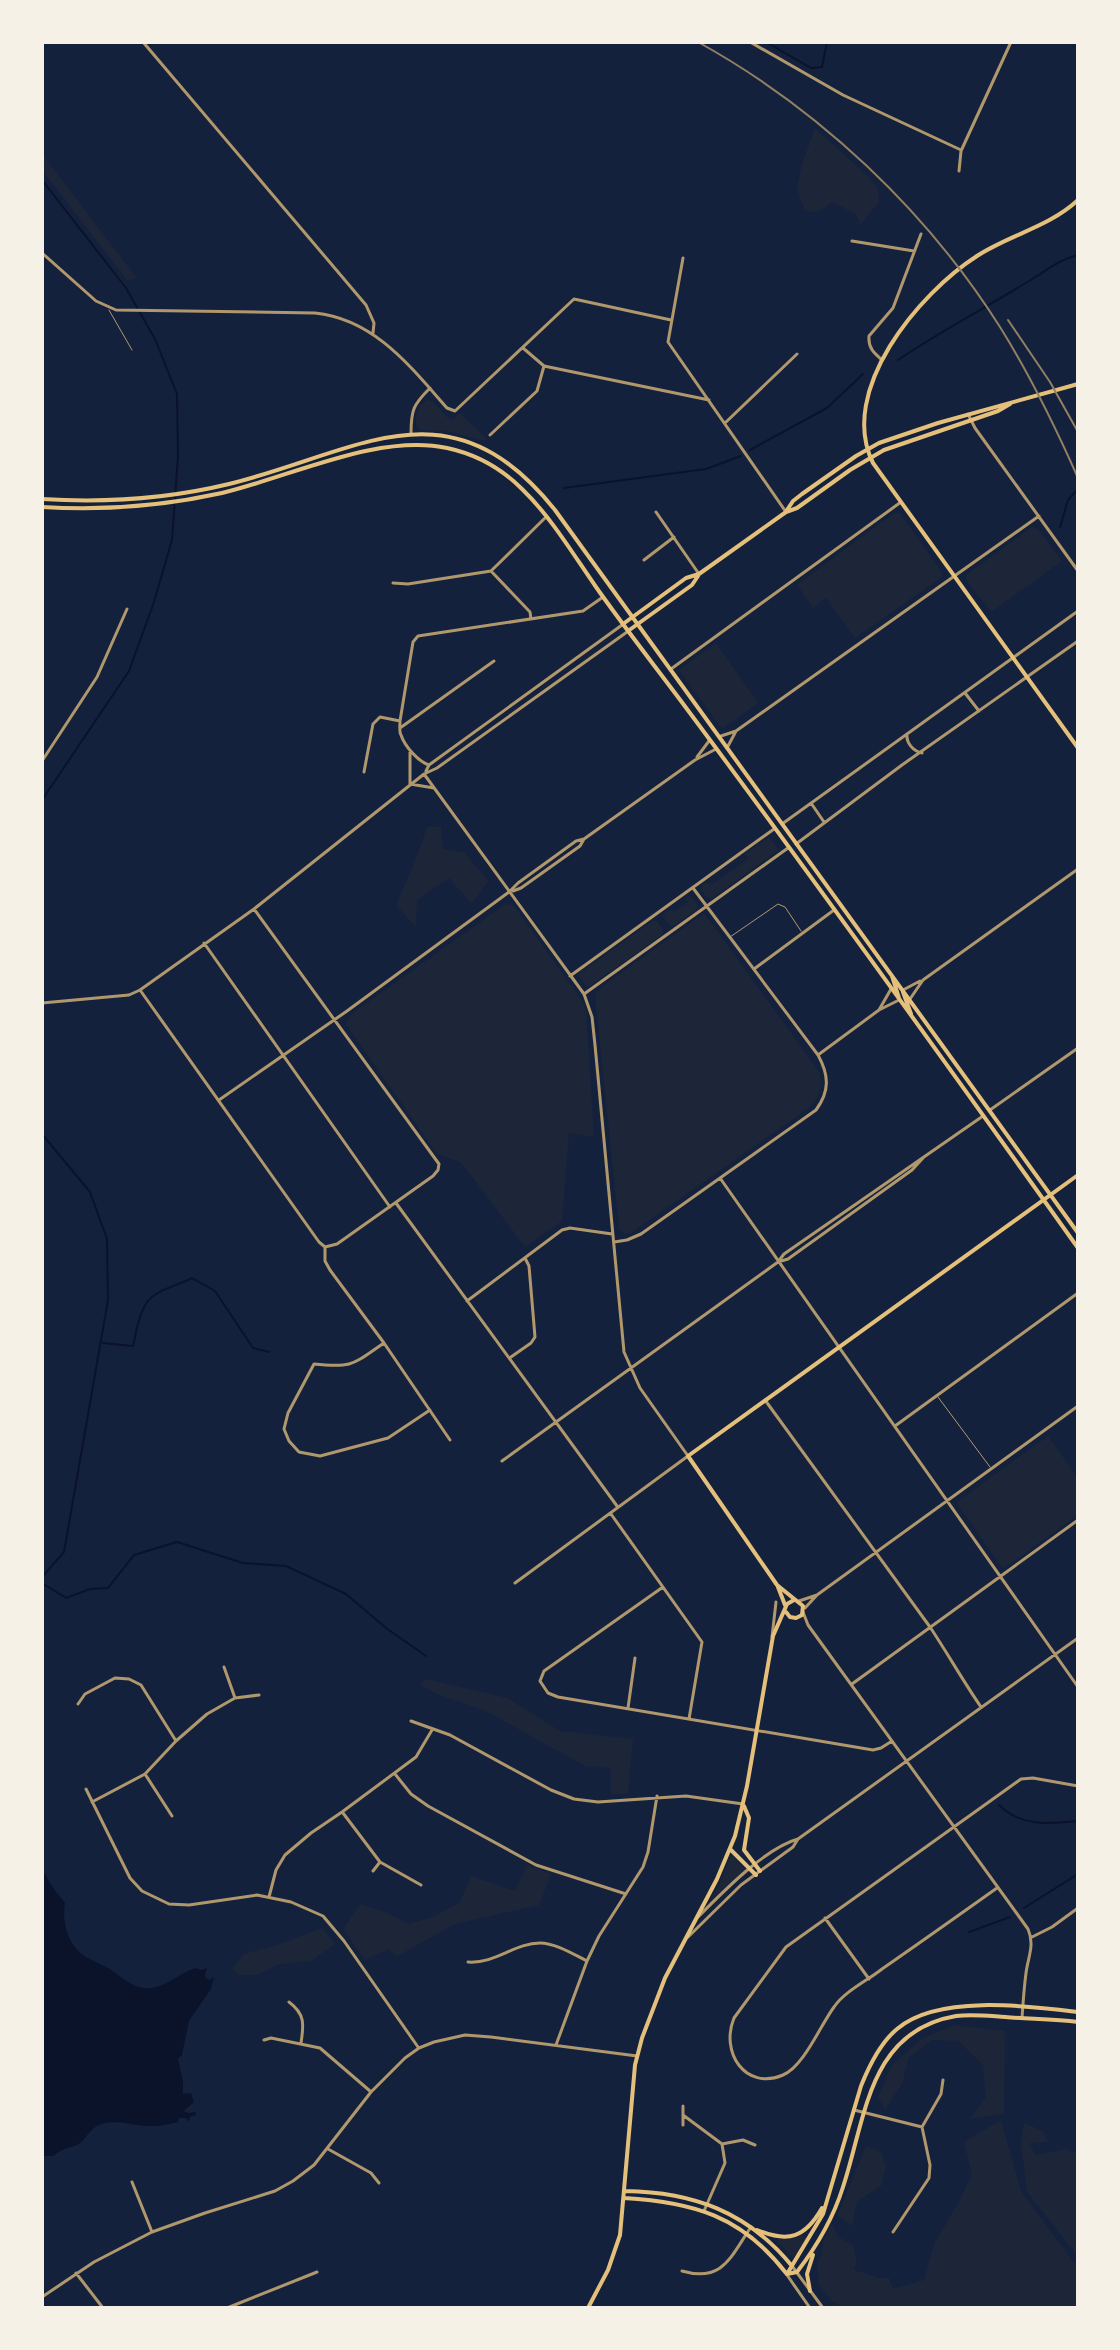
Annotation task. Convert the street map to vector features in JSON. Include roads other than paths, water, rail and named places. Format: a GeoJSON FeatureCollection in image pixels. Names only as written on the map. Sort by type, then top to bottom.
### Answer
{"type":"FeatureCollection","features":[{"type":"Feature","properties":{"kind":"main road"},"geometry":{"type":"LineString","coordinates":[[1078,200],[1054,218],[980,254],[946,278],[910,317],[882,360],[865,407],[863,432],[870,457],[1078,748]]}},
{"type":"Feature","properties":{"kind":"main road"},"geometry":{"type":"LineString","coordinates":[[786,512],[793,501],[866,449],[905,433],[1078,384]]}},
{"type":"Feature","properties":{"kind":"main road"},"geometry":{"type":"LineString","coordinates":[[623,624],[686,578],[699,574],[870,457],[1010,404]]}},
{"type":"Feature","properties":{"kind":"main road"},"geometry":{"type":"LineString","coordinates":[[411,434],[411,444]]}},
{"type":"Feature","properties":{"kind":"main road"},"geometry":{"type":"LineString","coordinates":[[42,499],[102,501],[159,497],[199,490],[274,471],[366,441],[411,434],[458,439],[488,450],[511,464],[555,510],[1078,1233]]}},
{"type":"Feature","properties":{"kind":"main road"},"geometry":{"type":"LineString","coordinates":[[42,507],[78,509],[199,498],[352,455],[411,444],[443,447],[487,462],[523,490],[547,517],[1078,1248]]}},
{"type":"Feature","properties":{"kind":"main road"},"geometry":{"type":"LineString","coordinates":[[547,517],[555,510]]}},
{"type":"Feature","properties":{"kind":"main road"},"geometry":{"type":"LineString","coordinates":[[628,631],[692,585],[699,574]]}},
{"type":"Feature","properties":{"kind":"main road"},"geometry":{"type":"LineString","coordinates":[[716,749],[719,737]]}},
{"type":"Feature","properties":{"kind":"main road"},"geometry":{"type":"LineString","coordinates":[[891,974],[899,1000]]}},
{"type":"Feature","properties":{"kind":"main road"},"geometry":{"type":"LineString","coordinates":[[903,990],[911,1016]]}},
{"type":"Feature","properties":{"kind":"main road"},"geometry":{"type":"LineString","coordinates":[[794,1618],[786,1608],[777,1585],[688,1456],[1078,1175]]}},
{"type":"Feature","properties":{"kind":"main road"},"geometry":{"type":"LineString","coordinates":[[777,1585],[804,1610],[779,1625]]}},
{"type":"Feature","properties":{"kind":"main road"},"geometry":{"type":"LineString","coordinates":[[588,2308],[601,2286],[620,2235],[637,2056],[665,1978],[730,1849],[743,1804],[772,1640],[789,1602],[796,1600]]}},
{"type":"Feature","properties":{"kind":"main road"},"geometry":{"type":"LineString","coordinates":[[743,1804],[749,1818],[744,1850],[752,1867]]}},
{"type":"Feature","properties":{"kind":"main road"},"geometry":{"type":"LineString","coordinates":[[730,1849],[758,1873]]}},
{"type":"Feature","properties":{"kind":"main road"},"geometry":{"type":"LineString","coordinates":[[787,2274],[817,2226],[828,2198],[868,2067],[897,2029],[917,2016],[960,2005],[1078,2012]]}},
{"type":"Feature","properties":{"kind":"main road"},"geometry":{"type":"LineString","coordinates":[[810,2291],[807,2274],[842,2190],[864,2112],[878,2073],[888,2056],[927,2025],[958,2016],[1078,2022]]}},
{"type":"Feature","properties":{"kind":"main road"},"geometry":{"type":"LineString","coordinates":[[625,2191],[663,2193],[706,2204],[751,2227],[781,2237],[798,2234],[811,2225],[828,2198]]}},
{"type":"Feature","properties":{"kind":"main road"},"geometry":{"type":"LineString","coordinates":[[624,2198],[676,2203],[704,2211],[746,2234],[765,2249],[787,2274]]}},
{"type":"Feature","properties":{"kind":"main road"},"geometry":{"type":"LineString","coordinates":[[751,2227],[792,2266]]}},
{"type":"Feature","properties":{"kind":"main road"},"geometry":{"type":"LineString","coordinates":[[787,2274],[797,2272],[817,2246]]}},
{"type":"Feature","properties":{"kind":"street"},"geometry":{"type":"LineString","coordinates":[[143,42],[366,305],[374,323],[373,333]]}},
{"type":"Feature","properties":{"kind":"street"},"geometry":{"type":"LineString","coordinates":[[750,42],[843,95],[961,150]]}},
{"type":"Feature","properties":{"kind":"street"},"geometry":{"type":"LineString","coordinates":[[959,171],[961,150],[1011,42]]}},
{"type":"Feature","properties":{"kind":"street"},"geometry":{"type":"LineString","coordinates":[[882,360],[869,346],[869,336],[893,308],[921,234]]}},
{"type":"Feature","properties":{"kind":"street"},"geometry":{"type":"LineString","coordinates":[[852,241],[914,251]]}},
{"type":"Feature","properties":{"kind":"street"},"geometry":{"type":"LineString","coordinates":[[42,253],[108,308],[124,311],[315,313],[347,319],[373,333],[452,411],[457,411],[574,299],[671,320]]}},
{"type":"Feature","properties":{"kind":"street"},"geometry":{"type":"LineString","coordinates":[[683,258],[668,342],[786,512]]}},
{"type":"Feature","properties":{"kind":"street"},"geometry":{"type":"LineString","coordinates":[[523,348],[544,366],[709,400]]}},
{"type":"Feature","properties":{"kind":"street"},"geometry":{"type":"LineString","coordinates":[[725,423],[797,354]]}},
{"type":"Feature","properties":{"kind":"street"},"geometry":{"type":"LineString","coordinates":[[490,435],[537,391],[544,366]]}},
{"type":"Feature","properties":{"kind":"street"},"geometry":{"type":"LineString","coordinates":[[411,434],[414,405],[430,388]]}},
{"type":"Feature","properties":{"kind":"street"},"geometry":{"type":"LineString","coordinates":[[968,414],[1078,571]]}},
{"type":"Feature","properties":{"kind":"street"},"geometry":{"type":"LineString","coordinates":[[671,669],[901,502]]}},
{"type":"Feature","properties":{"kind":"street"},"geometry":{"type":"LineString","coordinates":[[656,512],[699,574]]}},
{"type":"Feature","properties":{"kind":"street"},"geometry":{"type":"LineString","coordinates":[[719,737],[736,731],[1039,516]]}},
{"type":"Feature","properties":{"kind":"street"},"geometry":{"type":"LineString","coordinates":[[393,583],[408,584],[491,571],[547,517]]}},
{"type":"Feature","properties":{"kind":"street"},"geometry":{"type":"LineString","coordinates":[[644,560],[674,537]]}},
{"type":"Feature","properties":{"kind":"street"},"geometry":{"type":"LineString","coordinates":[[491,571],[530,612],[531,619]]}},
{"type":"Feature","properties":{"kind":"street"},"geometry":{"type":"LineString","coordinates":[[429,765],[421,763],[410,750],[400,728],[413,642],[418,636],[583,611],[603,597]]}},
{"type":"Feature","properties":{"kind":"street"},"geometry":{"type":"LineString","coordinates":[[42,761],[97,677],[127,609]]}},
{"type":"Feature","properties":{"kind":"street"},"geometry":{"type":"LineString","coordinates":[[782,824],[1078,611]]}},
{"type":"Feature","properties":{"kind":"street"},"geometry":{"type":"LineString","coordinates":[[424,774],[429,765],[623,624]]}},
{"type":"Feature","properties":{"kind":"street"},"geometry":{"type":"LineString","coordinates":[[42,1003],[129,995],[140,990],[254,909],[410,784],[437,768],[628,631]]}},
{"type":"Feature","properties":{"kind":"street"},"geometry":{"type":"LineString","coordinates":[[796,844],[1078,641]]}},
{"type":"Feature","properties":{"kind":"street"},"geometry":{"type":"LineString","coordinates":[[400,728],[494,661]]}},
{"type":"Feature","properties":{"kind":"street"},"geometry":{"type":"LineString","coordinates":[[965,693],[979,711]]}},
{"type":"Feature","properties":{"kind":"street"},"geometry":{"type":"LineString","coordinates":[[364,772],[373,724],[380,717],[400,721]]}},
{"type":"Feature","properties":{"kind":"street"},"geometry":{"type":"LineString","coordinates":[[727,748],[736,731]]}},
{"type":"Feature","properties":{"kind":"street"},"geometry":{"type":"LineString","coordinates":[[907,734],[914,749],[922,753]]}},
{"type":"Feature","properties":{"kind":"street"},"geometry":{"type":"LineString","coordinates":[[695,760],[710,740]]}},
{"type":"Feature","properties":{"kind":"street"},"geometry":{"type":"LineString","coordinates":[[219,1100],[576,841],[584,839],[695,760],[716,749]]}},
{"type":"Feature","properties":{"kind":"street"},"geometry":{"type":"LineString","coordinates":[[410,750],[410,784]]}},
{"type":"Feature","properties":{"kind":"street"},"geometry":{"type":"LineString","coordinates":[[424,774],[584,994],[592,1017],[621,1338],[630,1369],[640,1388],[688,1456],[515,1583]]}},
{"type":"Feature","properties":{"kind":"street"},"geometry":{"type":"LineString","coordinates":[[410,784],[434,788]]}},
{"type":"Feature","properties":{"kind":"street"},"geometry":{"type":"LineString","coordinates":[[811,803],[824,822]]}},
{"type":"Feature","properties":{"kind":"street"},"geometry":{"type":"LineString","coordinates":[[570,976],[774,829]]}},
{"type":"Feature","properties":{"kind":"street"},"geometry":{"type":"LineString","coordinates":[[584,994],[788,848]]}},
{"type":"Feature","properties":{"kind":"street"},"geometry":{"type":"LineString","coordinates":[[903,990],[923,980],[1078,869]]}},
{"type":"Feature","properties":{"kind":"street"},"geometry":{"type":"LineString","coordinates":[[612,1242],[641,1234],[816,1110],[823,1100],[826,1072],[818,1055],[693,888]]}},
{"type":"Feature","properties":{"kind":"street"},"geometry":{"type":"LineString","coordinates":[[254,909],[439,1164],[433,1176],[396,1203],[337,1244],[325,1247]]}},
{"type":"Feature","properties":{"kind":"street"},"geometry":{"type":"LineString","coordinates":[[754,969],[834,910]]}},
{"type":"Feature","properties":{"kind":"street"},"geometry":{"type":"LineString","coordinates":[[204,943],[390,1207]]}},
{"type":"Feature","properties":{"kind":"street"},"geometry":{"type":"LineString","coordinates":[[910,999],[923,980]]}},
{"type":"Feature","properties":{"kind":"street"},"geometry":{"type":"LineString","coordinates":[[879,1010],[891,989]]}},
{"type":"Feature","properties":{"kind":"street"},"geometry":{"type":"LineString","coordinates":[[140,990],[325,1247]]}},
{"type":"Feature","properties":{"kind":"street"},"geometry":{"type":"LineString","coordinates":[[818,1055],[879,1010],[899,1000]]}},
{"type":"Feature","properties":{"kind":"street"},"geometry":{"type":"LineString","coordinates":[[990,1110],[1078,1048]]}},
{"type":"Feature","properties":{"kind":"street"},"geometry":{"type":"LineString","coordinates":[[502,1461],[778,1262],[784,1254],[983,1116]]}},
{"type":"Feature","properties":{"kind":"street"},"geometry":{"type":"LineString","coordinates":[[720,1178],[1078,1687]]}},
{"type":"Feature","properties":{"kind":"street"},"geometry":{"type":"LineString","coordinates":[[396,1203],[617,1506]]}},
{"type":"Feature","properties":{"kind":"street"},"geometry":{"type":"LineString","coordinates":[[467,1301],[562,1230],[570,1228],[612,1234]]}},
{"type":"Feature","properties":{"kind":"street"},"geometry":{"type":"LineString","coordinates":[[325,1247],[325,1261],[330,1270],[450,1440]]}},
{"type":"Feature","properties":{"kind":"street"},"geometry":{"type":"LineString","coordinates":[[510,1358],[535,1337],[529,1266],[525,1258]]}},
{"type":"Feature","properties":{"kind":"street"},"geometry":{"type":"LineString","coordinates":[[895,1426],[1078,1293]]}},
{"type":"Feature","properties":{"kind":"street"},"geometry":{"type":"LineString","coordinates":[[384,1343],[352,1365],[314,1364],[288,1413],[284,1429],[289,1441],[299,1452],[320,1456],[388,1438],[430,1410]]}},
{"type":"Feature","properties":{"kind":"street"},"geometry":{"type":"LineString","coordinates":[[765,1400],[930,1627],[951,1658],[956,1673],[982,1707]]}},
{"type":"Feature","properties":{"kind":"street"},"geometry":{"type":"LineString","coordinates":[[1022,2018],[1032,1937],[808,1625],[804,1610],[817,1595],[1078,1406]]}},
{"type":"Feature","properties":{"kind":"street"},"geometry":{"type":"LineString","coordinates":[[611,1514],[702,1642],[689,1719]]}},
{"type":"Feature","properties":{"kind":"street"},"geometry":{"type":"LineString","coordinates":[[852,1684],[1078,1520]]}},
{"type":"Feature","properties":{"kind":"street"},"geometry":{"type":"LineString","coordinates":[[663,1587],[544,1671],[540,1681],[548,1693],[873,1750],[892,1741]]}},
{"type":"Feature","properties":{"kind":"street"},"geometry":{"type":"LineString","coordinates":[[796,1600],[817,1595]]}},
{"type":"Feature","properties":{"kind":"street"},"geometry":{"type":"LineString","coordinates":[[772,1640],[776,1602]]}},
{"type":"Feature","properties":{"kind":"street"},"geometry":{"type":"LineString","coordinates":[[794,1618],[808,1625]]}},
{"type":"Feature","properties":{"kind":"street"},"geometry":{"type":"LineString","coordinates":[[694,1921],[752,1867],[787,1842],[798,1839],[1078,1638]]}},
{"type":"Feature","properties":{"kind":"street"},"geometry":{"type":"LineString","coordinates":[[628,1708],[635,1658]]}},
{"type":"Feature","properties":{"kind":"street"},"geometry":{"type":"LineString","coordinates":[[224,1667],[235,1698]]}},
{"type":"Feature","properties":{"kind":"street"},"geometry":{"type":"LineString","coordinates":[[78,1704],[85,1694],[115,1678],[129,1679],[141,1685],[176,1741]]}},
{"type":"Feature","properties":{"kind":"street"},"geometry":{"type":"LineString","coordinates":[[92,1802],[145,1774],[207,1714],[235,1698],[259,1695]]}},
{"type":"Feature","properties":{"kind":"street"},"geometry":{"type":"LineString","coordinates":[[411,1721],[450,1735],[551,1790],[574,1799],[608,1802],[657,1796],[698,1797],[743,1804]]}},
{"type":"Feature","properties":{"kind":"street"},"geometry":{"type":"LineString","coordinates":[[269,1897],[276,1870],[285,1855],[416,1757],[432,1729]]}},
{"type":"Feature","properties":{"kind":"street"},"geometry":{"type":"LineString","coordinates":[[145,1774],[172,1816]]}},
{"type":"Feature","properties":{"kind":"street"},"geometry":{"type":"LineString","coordinates":[[395,1774],[411,1794],[428,1806],[536,1865],[627,1895]]}},
{"type":"Feature","properties":{"kind":"street"},"geometry":{"type":"LineString","coordinates":[[997,1888],[835,2005],[801,2059],[784,2074],[766,2078],[755,2076],[742,2069],[735,2059],[729,2045],[729,2030],[734,2018],[786,1947],[1021,1779],[1033,1778],[1078,1786]]}},
{"type":"Feature","properties":{"kind":"street"},"geometry":{"type":"LineString","coordinates":[[86,1789],[130,1878],[142,1891],[169,1904],[189,1905],[247,1895],[269,1897],[299,1904],[323,1916],[419,2048]]}},
{"type":"Feature","properties":{"kind":"street"},"geometry":{"type":"LineString","coordinates":[[556,2045],[599,1936],[643,1867],[657,1796]]}},
{"type":"Feature","properties":{"kind":"street"},"geometry":{"type":"LineString","coordinates":[[342,1812],[380,1862],[421,1885]]}},
{"type":"Feature","properties":{"kind":"street"},"geometry":{"type":"LineString","coordinates":[[683,1942],[731,1894],[793,1847],[798,1839]]}},
{"type":"Feature","properties":{"kind":"street"},"geometry":{"type":"LineString","coordinates":[[373,1871],[380,1862]]}},
{"type":"Feature","properties":{"kind":"street"},"geometry":{"type":"LineString","coordinates":[[1032,1937],[1078,1908]]}},
{"type":"Feature","properties":{"kind":"street"},"geometry":{"type":"LineString","coordinates":[[825,1918],[869,1979]]}},
{"type":"Feature","properties":{"kind":"street"},"geometry":{"type":"LineString","coordinates":[[468,1962],[482,1963],[541,1942],[587,1961]]}},
{"type":"Feature","properties":{"kind":"street"},"geometry":{"type":"LineString","coordinates":[[289,2002],[303,2016],[301,2043]]}},
{"type":"Feature","properties":{"kind":"street"},"geometry":{"type":"LineString","coordinates":[[42,2297],[76,2273],[152,2232],[282,2188],[304,2174],[328,2149],[371,2092],[419,2048],[465,2035],[637,2056]]}},
{"type":"Feature","properties":{"kind":"street"},"geometry":{"type":"LineString","coordinates":[[264,2040],[271,2038],[301,2043],[327,2053],[371,2092]]}},
{"type":"Feature","properties":{"kind":"street"},"geometry":{"type":"LineString","coordinates":[[893,2232],[929,2178],[930,2165],[922,2127],[941,2094],[943,2080]]}},
{"type":"Feature","properties":{"kind":"street"},"geometry":{"type":"LineString","coordinates":[[683,2106],[683,2125]]}},
{"type":"Feature","properties":{"kind":"street"},"geometry":{"type":"LineString","coordinates":[[854,2110],[922,2127]]}},
{"type":"Feature","properties":{"kind":"street"},"geometry":{"type":"LineString","coordinates":[[683,2115],[722,2144],[725,2163],[704,2211]]}},
{"type":"Feature","properties":{"kind":"street"},"geometry":{"type":"LineString","coordinates":[[722,2144],[743,2140],[755,2145]]}},
{"type":"Feature","properties":{"kind":"street"},"geometry":{"type":"LineString","coordinates":[[328,2149],[371,2173],[379,2183]]}},
{"type":"Feature","properties":{"kind":"street"},"geometry":{"type":"LineString","coordinates":[[132,2182],[152,2232]]}},
{"type":"Feature","properties":{"kind":"street"},"geometry":{"type":"LineString","coordinates":[[682,2271],[715,2273],[730,2259],[751,2227]]}},
{"type":"Feature","properties":{"kind":"street"},"geometry":{"type":"LineString","coordinates":[[792,2266],[823,2308]]}},
{"type":"Feature","properties":{"kind":"street"},"geometry":{"type":"LineString","coordinates":[[227,2308],[317,2272]]}},
{"type":"Feature","properties":{"kind":"street"},"geometry":{"type":"LineString","coordinates":[[76,2273],[103,2308]]}},
{"type":"Feature","properties":{"kind":"street"},"geometry":{"type":"LineString","coordinates":[[787,2274],[810,2308]]}},
{"type":"Feature","properties":{"kind":"lane"},"geometry":{"type":"LineString","coordinates":[[108,308],[132,350]]}},
{"type":"Feature","properties":{"kind":"lane"},"geometry":{"type":"LineString","coordinates":[[730,937],[778,904],[785,907],[803,933]]}},
{"type":"Feature","properties":{"kind":"lane"},"geometry":{"type":"LineString","coordinates":[[937,1395],[991,1469]]}},
{"type":"Feature","properties":{"kind":"waterway"},"geometry":{"type":"LineString","coordinates":[[766,42],[811,68],[822,67],[827,42]]}},
{"type":"Feature","properties":{"kind":"waterway"},"geometry":{"type":"LineString","coordinates":[[42,180],[126,288],[155,339],[177,394],[178,456],[172,540],[129,671],[42,800]]}},
{"type":"Feature","properties":{"kind":"waterway"},"geometry":{"type":"LineString","coordinates":[[898,360],[1065,259],[1078,255]]}},
{"type":"Feature","properties":{"kind":"waterway"},"geometry":{"type":"LineString","coordinates":[[750,450],[827,408],[863,374]]}},
{"type":"Feature","properties":{"kind":"waterway"},"geometry":{"type":"LineString","coordinates":[[564,488],[706,469],[741,456]]}},
{"type":"Feature","properties":{"kind":"waterway"},"geometry":{"type":"LineString","coordinates":[[1060,527],[1068,500],[1077,490]]}},
{"type":"Feature","properties":{"kind":"waterway"},"geometry":{"type":"LineString","coordinates":[[42,1134],[90,1192],[107,1239],[108,1300],[64,1552],[42,1577]]}},
{"type":"Feature","properties":{"kind":"waterway"},"geometry":{"type":"LineString","coordinates":[[103,1343],[133,1346],[140,1317],[151,1298],[192,1278],[215,1291],[253,1348],[269,1352]]}},
{"type":"Feature","properties":{"kind":"waterway"},"geometry":{"type":"LineString","coordinates":[[42,1583],[66,1598],[90,1589],[108,1588],[134,1555],[177,1542],[243,1563],[286,1566],[346,1594],[426,1656]]}},
{"type":"Feature","properties":{"kind":"waterway"},"geometry":{"type":"LineString","coordinates":[[999,1805],[1026,1821],[1078,1821]]}},
{"type":"Feature","properties":{"kind":"waterway"},"geometry":{"type":"LineString","coordinates":[[1024,1908],[1078,1874]]}},
{"type":"Feature","properties":{"kind":"waterway"},"geometry":{"type":"LineString","coordinates":[[969,1932],[1010,1917]]}},
{"type":"Feature","properties":{"kind":"railway"},"geometry":{"type":"LineString","coordinates":[[698,42],[786,98],[827,131],[867,166],[939,243],[971,284],[1011,345],[1042,401],[1078,478]]}},
{"type":"Feature","properties":{"kind":"railway"},"geometry":{"type":"LineString","coordinates":[[1008,320],[1050,382],[1078,432]]}}]}
